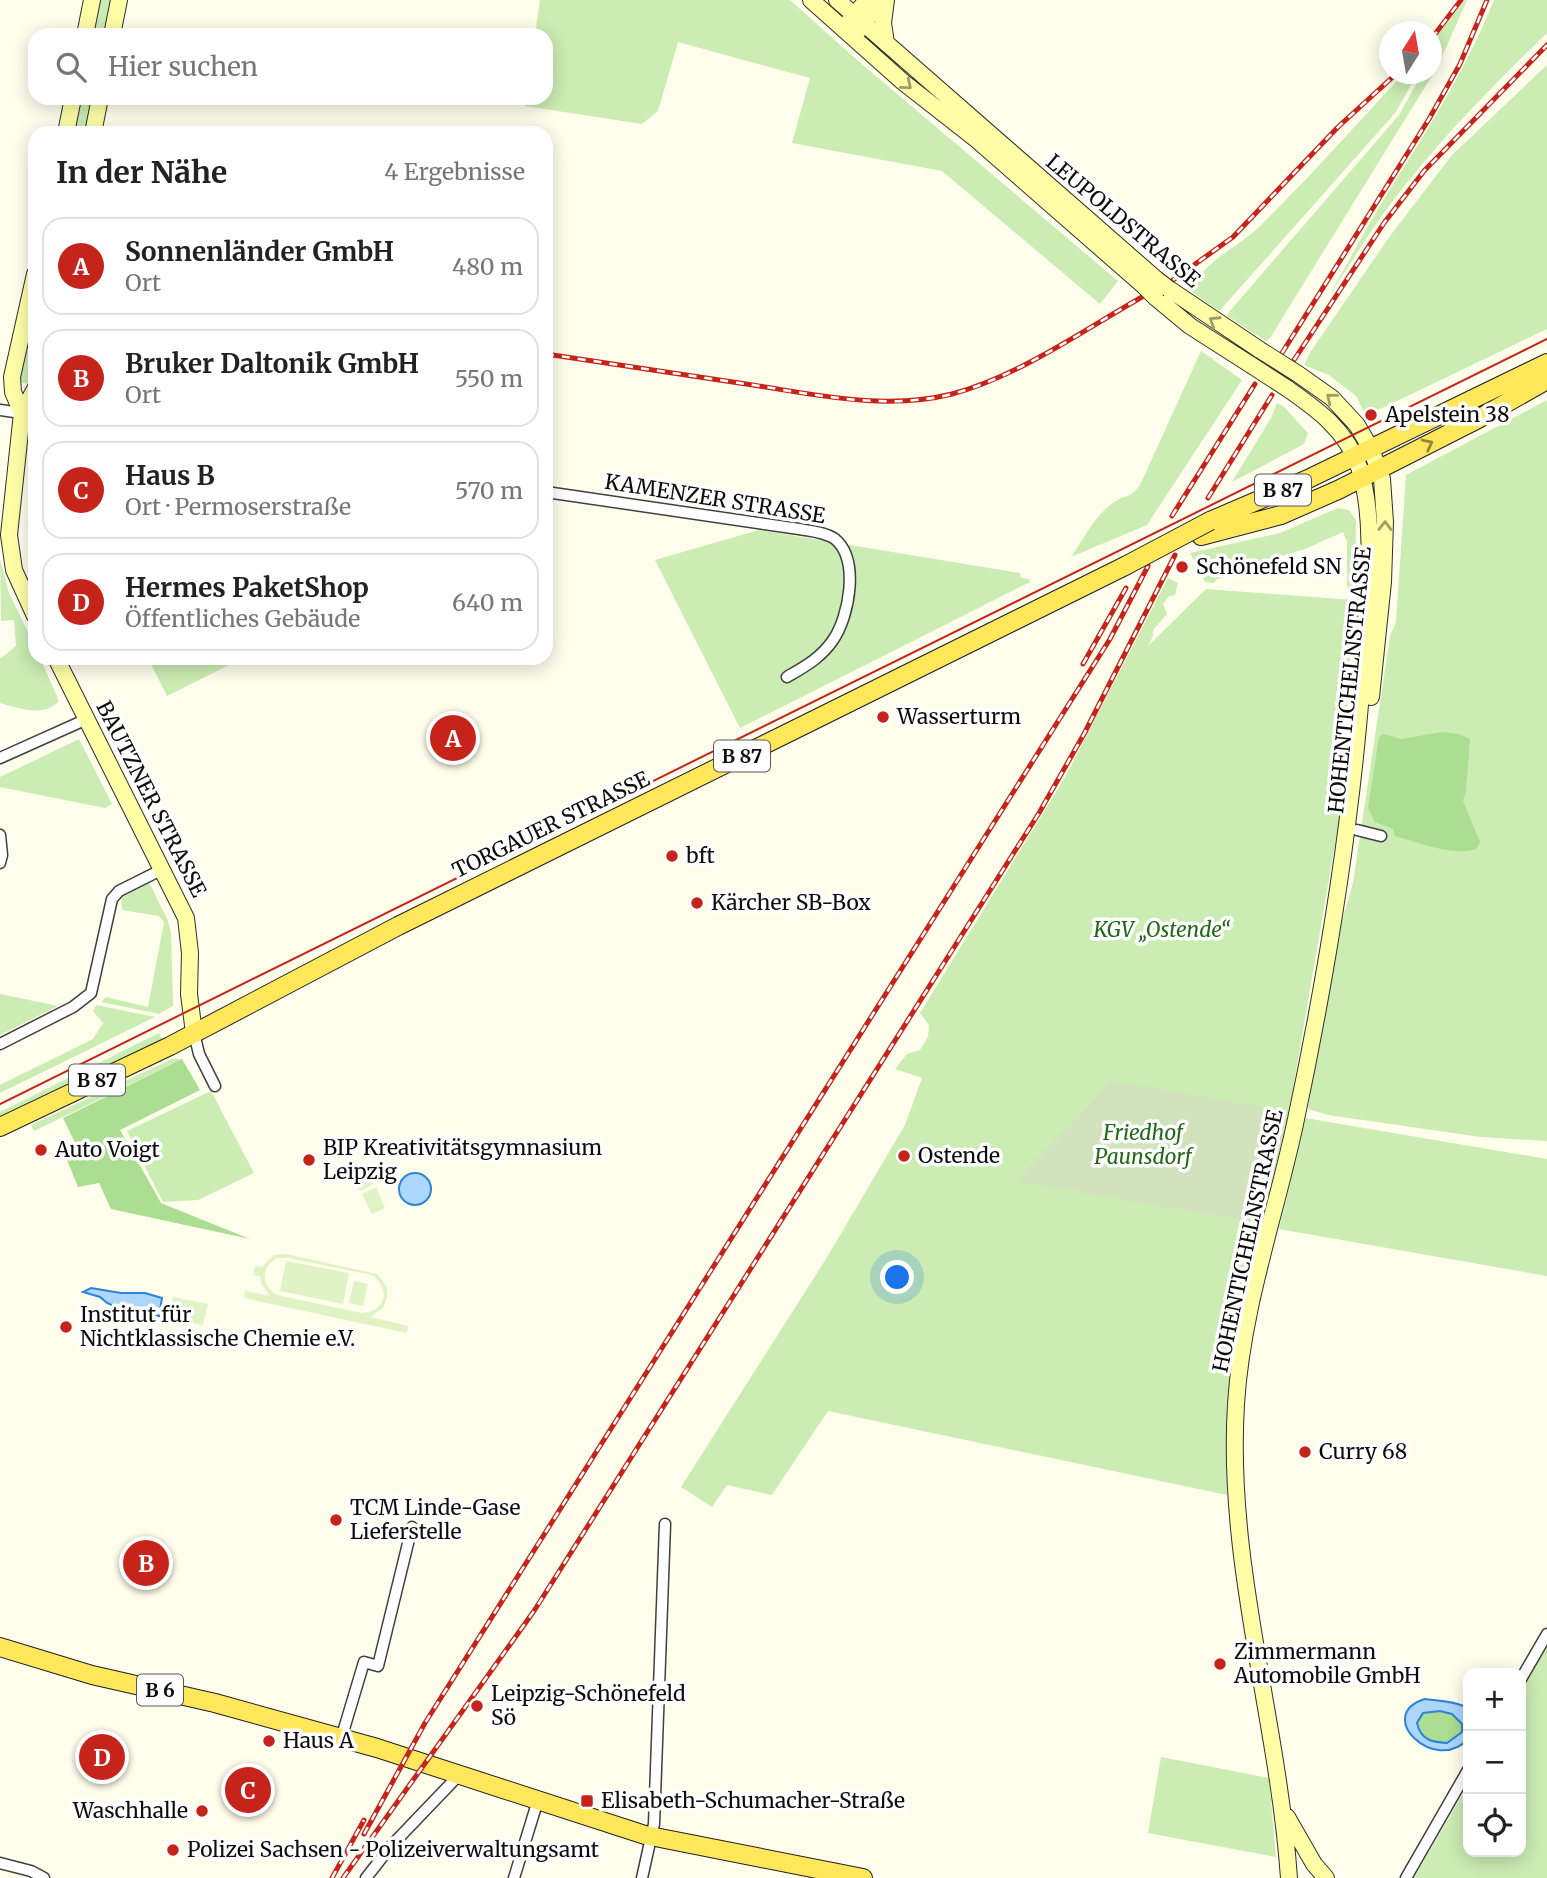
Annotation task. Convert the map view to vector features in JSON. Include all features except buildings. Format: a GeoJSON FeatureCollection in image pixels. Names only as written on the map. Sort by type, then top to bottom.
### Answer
{"type":"FeatureCollection","features":[{"type":"Feature","properties":{"kind":"main road"},"geometry":{"type":"LineString","coordinates":[[86,28],[92,0]]}},
{"type":"Feature","properties":{"kind":"main road"},"geometry":{"type":"LineString","coordinates":[[113,28],[119,0]]}},
{"type":"Feature","properties":{"kind":"main road","name":"LEUPOLDSTRASSE"},"geometry":{"type":"LineString","coordinates":[[811,0],[886,43],[1156,288],[1197,331],[1318,410],[1379,470]]}},
{"type":"Feature","properties":{"kind":"main road","name":"LEUPOLDSTRASSE"},"geometry":{"type":"LineString","coordinates":[[836,0],[854,26],[903,82],[1156,288],[1298,374],[1343,408],[1357,425],[1363,453]]}},
{"type":"Feature","properties":{"kind":"main road"},"geometry":{"type":"LineString","coordinates":[[854,26],[867,0]]}},
{"type":"Feature","properties":{"kind":"main road"},"geometry":{"type":"LineString","coordinates":[[854,26],[884,0]]}},
{"type":"Feature","properties":{"kind":"main road"},"geometry":{"type":"LineString","coordinates":[[884,0],[886,43]]}},
{"type":"Feature","properties":{"kind":"main road"},"geometry":{"type":"LineString","coordinates":[[67,126],[72,105]]}},
{"type":"Feature","properties":{"kind":"main road"},"geometry":{"type":"LineString","coordinates":[[94,126],[99,105]]}},
{"type":"Feature","properties":{"kind":"main road"},"geometry":{"type":"LineString","coordinates":[[28,305],[12,377],[13,392],[28,413]]}},
{"type":"Feature","properties":{"kind":"main road","name":"TORGAUER STRASSE"},"geometry":{"type":"LineString","coordinates":[[0,1127],[194,1033],[398,926],[1122,568],[1547,363]]}},
{"type":"Feature","properties":{"kind":"main road","name":"TORGAUER STRASSE"},"geometry":{"type":"LineString","coordinates":[[1205,529],[1281,515],[1379,470],[1547,380]]}},
{"type":"Feature","properties":{"kind":"main road"},"geometry":{"type":"LineString","coordinates":[[28,420],[9,535],[14,570],[28,601]]}},
{"type":"Feature","properties":{"kind":"main road","name":"HOHENTICHELNSTRASSE"},"geometry":{"type":"LineString","coordinates":[[1289,1878],[1283,1808],[1241,1553],[1234,1479],[1236,1398],[1252,1301],[1295,1124],[1331,933],[1350,803],[1367,595],[1368,535],[1362,478],[1363,453]]}},
{"type":"Feature","properties":{"kind":"main road","name":"HOHENTICHELNSTRASSE"},"geometry":{"type":"LineString","coordinates":[[1331,933],[1345,895],[1357,830],[1383,582],[1385,497],[1379,470]]}},
{"type":"Feature","properties":{"kind":"main road","name":"BAUTZNER STRASSE"},"geometry":{"type":"LineString","coordinates":[[60,665],[163,869],[188,926],[189,994],[194,1033]]}},
{"type":"Feature","properties":{"kind":"main road","name":"B 6"},"geometry":{"type":"LineString","coordinates":[[0,1647],[92,1675],[215,1703],[341,1739],[616,1827],[666,1840],[863,1878]]}},
{"type":"Feature","properties":{"kind":"main road","name":"HOHENTICHELNSTRASSE"},"geometry":{"type":"LineString","coordinates":[[1283,1808],[1314,1864],[1326,1878]]}},
{"type":"Feature","properties":{"kind":"street"},"geometry":{"type":"LineString","coordinates":[[0,410],[28,414]]}},
{"type":"Feature","properties":{"kind":"street","name":"KAMENZER STRASSE"},"geometry":{"type":"LineString","coordinates":[[553,493],[799,529],[832,537],[841,545],[849,572],[850,589],[843,622],[833,641],[816,660],[787,677]]}},
{"type":"Feature","properties":{"kind":"street"},"geometry":{"type":"LineString","coordinates":[[0,758],[87,719]]}},
{"type":"Feature","properties":{"kind":"street"},"geometry":{"type":"LineString","coordinates":[[1357,830],[1381,836]]}},
{"type":"Feature","properties":{"kind":"street"},"geometry":{"type":"LineString","coordinates":[[0,835],[0,863]]}},
{"type":"Feature","properties":{"kind":"street"},"geometry":{"type":"LineString","coordinates":[[0,1044],[73,1007],[91,993],[112,899],[119,891],[163,869]]}},
{"type":"Feature","properties":{"kind":"street","name":"BAUTZNER STRASSE"},"geometry":{"type":"LineString","coordinates":[[194,1033],[199,1054],[215,1086]]}},
{"type":"Feature","properties":{"kind":"street"},"geometry":{"type":"LineString","coordinates":[[642,1878],[652,1835],[665,1524]]}},
{"type":"Feature","properties":{"kind":"street"},"geometry":{"type":"LineString","coordinates":[[341,1739],[364,1662],[379,1666],[412,1527]]}},
{"type":"Feature","properties":{"kind":"street"},"geometry":{"type":"LineString","coordinates":[[1526,1670],[1547,1634]]}},
{"type":"Feature","properties":{"kind":"street"},"geometry":{"type":"LineString","coordinates":[[366,1878],[391,1846],[459,1775]]}},
{"type":"Feature","properties":{"kind":"street"},"geometry":{"type":"LineString","coordinates":[[1406,1878],[1463,1779]]}},
{"type":"Feature","properties":{"kind":"street"},"geometry":{"type":"LineString","coordinates":[[514,1878],[538,1800]]}},
{"type":"Feature","properties":{"kind":"street"},"geometry":{"type":"LineString","coordinates":[[0,1863],[31,1871],[44,1878]]}},
{"type":"Feature","properties":{"kind":"green space"},"geometry":{"type":"Polygon","coordinates":[[[97,0],[114,0],[108,28],[91,28],[97,0]]]}},
{"type":"Feature","properties":{"kind":"green space"},"geometry":{"type":"Polygon","coordinates":[[[540,0],[790,0],[1118,281],[1100,304],[942,171],[792,143],[810,78],[678,42],[658,111],[642,124],[525,106],[553,105],[553,28],[536,28],[540,0]]]}},
{"type":"Feature","properties":{"kind":"green space"},"geometry":{"type":"Polygon","coordinates":[[[1465,0],[1467,0],[1442,57],[1442,29],[1465,0]]]}},
{"type":"Feature","properties":{"kind":"green space"},"geometry":{"type":"Polygon","coordinates":[[[1494,0],[1547,0],[1547,33],[1428,157],[1384,213],[1329,296],[1456,80],[1494,0]]]}},
{"type":"Feature","properties":{"kind":"green space"},"geometry":{"type":"Polygon","coordinates":[[[1547,65],[1547,329],[1391,404],[1375,411],[1363,410],[1356,396],[1329,375],[1304,365],[1311,351],[1390,236],[1452,155],[1547,65]]]}},
{"type":"Feature","properties":{"kind":"green space"},"geometry":{"type":"Polygon","coordinates":[[[1394,84],[1411,84],[1396,112],[1219,311],[1182,285],[1198,279],[1218,258],[1244,240],[1314,171],[1394,84]]]}},
{"type":"Feature","properties":{"kind":"green space"},"geometry":{"type":"Polygon","coordinates":[[[1416,84],[1427,84],[1270,338],[1266,341],[1227,316],[1229,312],[1399,115],[1416,84]]]}},
{"type":"Feature","properties":{"kind":"green space"},"geometry":{"type":"Polygon","coordinates":[[[77,105],[93,105],[88,126],[72,126],[77,105]]]}},
{"type":"Feature","properties":{"kind":"green space"},"geometry":{"type":"Polygon","coordinates":[[[28,329],[28,384],[16,381],[28,329]]]}},
{"type":"Feature","properties":{"kind":"green space"},"geometry":{"type":"Polygon","coordinates":[[[1201,351],[1242,380],[1147,525],[1071,557],[1101,514],[1117,500],[1133,493],[1140,485],[1201,351]]]}},
{"type":"Feature","properties":{"kind":"green space"},"geometry":{"type":"Polygon","coordinates":[[[1547,400],[1547,1141],[1481,1137],[1328,1115],[1308,1109],[1314,1058],[1335,945],[1353,883],[1390,636],[1396,622],[1406,475],[1547,400]]]}},
{"type":"Feature","properties":{"kind":"green space"},"geometry":{"type":"Polygon","coordinates":[[[1277,403],[1308,433],[1304,444],[1232,482],[1271,418],[1277,403]]]}},
{"type":"Feature","properties":{"kind":"green space"},"geometry":{"type":"Polygon","coordinates":[[[1338,508],[1349,510],[1356,520],[1355,590],[1347,591],[1347,541],[1343,532],[1305,549],[1240,568],[1214,583],[1205,582],[1190,553],[1280,533],[1338,508]]]}},
{"type":"Feature","properties":{"kind":"green space"},"geometry":{"type":"Polygon","coordinates":[[[759,530],[1020,573],[1021,578],[1029,579],[1030,582],[740,728],[655,560],[759,530]]]}},
{"type":"Feature","properties":{"kind":"green space"},"geometry":{"type":"Polygon","coordinates":[[[0,559],[9,593],[28,632],[28,665],[43,665],[59,701],[53,706],[31,710],[0,703],[0,659],[16,646],[14,620],[1,621],[0,559]]]}},
{"type":"Feature","properties":{"kind":"green space","name":"KGV „Ostende“"},"geometry":{"type":"Polygon","coordinates":[[[1168,578],[1178,583],[1175,595],[1169,596],[1163,604],[1167,614],[1153,630],[1148,646],[1206,589],[1354,600],[1341,809],[1289,1112],[1243,1105],[1017,1180],[1262,1224],[1236,1358],[1229,1426],[1227,1495],[828,1411],[772,1495],[727,1485],[712,1507],[681,1487],[826,1259],[905,1125],[922,1078],[895,1069],[907,1054],[920,1050],[928,1037],[929,1025],[920,1013],[1064,779],[1168,578]]]}},
{"type":"Feature","properties":{"kind":"green space"},"geometry":{"type":"Polygon","coordinates":[[[152,665],[229,665],[167,696],[152,665]]]}},
{"type":"Feature","properties":{"kind":"green space"},"geometry":{"type":"Polygon","coordinates":[[[1442,732],[1459,734],[1470,739],[1463,801],[1480,842],[1476,849],[1446,850],[1395,836],[1393,829],[1375,822],[1368,808],[1379,737],[1384,734],[1401,739],[1442,732]]]}},
{"type":"Feature","properties":{"kind":"green space"},"geometry":{"type":"Polygon","coordinates":[[[79,739],[112,804],[105,808],[0,787],[0,777],[79,739]]]}},
{"type":"Feature","properties":{"kind":"green space"},"geometry":{"type":"Polygon","coordinates":[[[149,882],[171,933],[173,1006],[159,1014],[101,1002],[106,997],[148,1007],[164,922],[159,916],[122,910],[121,895],[149,882]]]}},
{"type":"Feature","properties":{"kind":"green space"},"geometry":{"type":"Polygon","coordinates":[[[0,994],[58,1006],[0,1035],[0,994]]]}},
{"type":"Feature","properties":{"kind":"green space"},"geometry":{"type":"Polygon","coordinates":[[[96,1005],[155,1017],[0,1093],[0,1085],[93,1039],[103,1023],[93,1011],[96,1005]]]}},
{"type":"Feature","properties":{"kind":"green space"},"geometry":{"type":"Polygon","coordinates":[[[159,1033],[162,1040],[0,1121],[0,1112],[159,1033]]]}},
{"type":"Feature","properties":{"kind":"green space"},"geometry":{"type":"Polygon","coordinates":[[[172,1059],[182,1059],[34,1131],[31,1125],[172,1059]]]}},
{"type":"Feature","properties":{"kind":"green space"},"geometry":{"type":"Polygon","coordinates":[[[182,1059],[200,1090],[120,1130],[161,1203],[250,1239],[111,1209],[99,1183],[78,1187],[67,1160],[80,1153],[63,1118],[182,1059]]]}},
{"type":"Feature","properties":{"kind":"green space","name":"Friedhof Paunsdorf"},"geometry":{"type":"Polygon","coordinates":[[[1111,1081],[1289,1112],[1262,1224],[1017,1181],[1111,1081]]]}},
{"type":"Feature","properties":{"kind":"green space"},"geometry":{"type":"Polygon","coordinates":[[[211,1091],[254,1173],[198,1200],[163,1202],[127,1131],[211,1091]]]}},
{"type":"Feature","properties":{"kind":"green space"},"geometry":{"type":"Polygon","coordinates":[[[1305,1118],[1547,1159],[1547,1276],[1279,1229],[1305,1118]]]}},
{"type":"Feature","properties":{"kind":"green space"},"geometry":{"type":"Polygon","coordinates":[[[363,1165],[373,1184],[360,1191],[350,1171],[363,1165]]]}},
{"type":"Feature","properties":{"kind":"green space"},"geometry":{"type":"Polygon","coordinates":[[[376,1187],[385,1208],[372,1214],[362,1194],[376,1187]]]}},
{"type":"Feature","properties":{"kind":"green space"},"geometry":{"type":"Polygon","coordinates":[[[286,1254],[377,1274],[387,1287],[387,1298],[383,1308],[370,1317],[408,1326],[407,1333],[244,1298],[245,1291],[270,1296],[262,1285],[260,1276],[253,1275],[255,1266],[262,1267],[274,1255],[286,1254]],[[277,1258],[265,1271],[265,1281],[277,1295],[361,1313],[376,1309],[383,1300],[382,1287],[372,1275],[289,1258],[277,1258]]]}},
{"type":"Feature","properties":{"kind":"green space"},"geometry":{"type":"Polygon","coordinates":[[[286,1261],[349,1273],[343,1304],[280,1291],[286,1261]]]}},
{"type":"Feature","properties":{"kind":"green space"},"geometry":{"type":"Polygon","coordinates":[[[354,1281],[368,1284],[363,1306],[349,1303],[354,1281]]]}},
{"type":"Feature","properties":{"kind":"green space"},"geometry":{"type":"Polygon","coordinates":[[[173,1297],[208,1304],[203,1325],[168,1318],[173,1297]]]}},
{"type":"Feature","properties":{"kind":"green space"},"geometry":{"type":"Polygon","coordinates":[[[1547,1646],[1547,1878],[1414,1878],[1463,1794],[1463,1857],[1526,1857],[1526,1683],[1547,1646]]]}},
{"type":"Feature","properties":{"kind":"green space"},"geometry":{"type":"Polygon","coordinates":[[[1440,1711],[1452,1714],[1462,1724],[1462,1732],[1447,1743],[1428,1739],[1421,1733],[1417,1723],[1423,1713],[1440,1711]]]}},
{"type":"Feature","properties":{"kind":"green space"},"geometry":{"type":"Polygon","coordinates":[[[1161,1757],[1269,1778],[1276,1857],[1148,1833],[1161,1757]]]}},
{"type":"Feature","properties":{"kind":"water"},"geometry":{"type":"Polygon","coordinates":[[[415,1173],[426,1178],[431,1189],[426,1200],[415,1205],[404,1200],[399,1189],[404,1178],[415,1173]]]}},
{"type":"Feature","properties":{"kind":"water"},"geometry":{"type":"Polygon","coordinates":[[[91,1288],[121,1293],[145,1293],[162,1298],[159,1316],[123,1310],[100,1297],[83,1292],[91,1288]]]}},
{"type":"Feature","properties":{"kind":"water"},"geometry":{"type":"Polygon","coordinates":[[[1425,1699],[1463,1706],[1463,1742],[1455,1748],[1440,1750],[1426,1746],[1415,1739],[1407,1728],[1405,1717],[1411,1707],[1425,1699]],[[1440,1711],[1423,1713],[1417,1723],[1424,1737],[1447,1743],[1462,1732],[1462,1724],[1452,1714],[1440,1711]]]}},
{"type":"Feature","properties":{"kind":"tram line"},"geometry":{"type":"LineString","coordinates":[[0,1104],[1547,339]]}},
{"type":"Feature","properties":{"kind":"railway"},"geometry":{"type":"LineString","coordinates":[[1442,25],[1461,0]]}},
{"type":"Feature","properties":{"kind":"railway"},"geometry":{"type":"LineString","coordinates":[[1282,353],[1429,119],[1460,64],[1487,0]]}},
{"type":"Feature","properties":{"kind":"railway"},"geometry":{"type":"LineString","coordinates":[[1294,360],[1384,223],[1424,171],[1547,45]]}},
{"type":"Feature","properties":{"kind":"railway"},"geometry":{"type":"LineString","coordinates":[[1173,280],[1233,237],[1338,127],[1385,84]]}},
{"type":"Feature","properties":{"kind":"railway"},"geometry":{"type":"LineString","coordinates":[[553,355],[823,396],[875,401],[926,399],[952,394],[1002,376],[1050,352],[1142,297]]}},
{"type":"Feature","properties":{"kind":"railway"},"geometry":{"type":"LineString","coordinates":[[1172,516],[1255,384]]}},
{"type":"Feature","properties":{"kind":"railway"},"geometry":{"type":"LineString","coordinates":[[1208,498],[1272,395]]}},
{"type":"Feature","properties":{"kind":"railway"},"geometry":{"type":"LineString","coordinates":[[343,1878],[534,1611],[1039,813],[1084,734],[1175,555]]}},
{"type":"Feature","properties":{"kind":"railway"},"geometry":{"type":"LineString","coordinates":[[364,1834],[425,1723],[1110,639],[1148,566]]}},
{"type":"Feature","properties":{"kind":"railway"},"geometry":{"type":"LineString","coordinates":[[1083,664],[1126,588]]}},
{"type":"Feature","properties":{"kind":"railway"},"geometry":{"type":"LineString","coordinates":[[332,1878],[364,1820]]}},
{"type":"Feature","properties":{"kind":"place","name":"Apelstein 38"},"geometry":{"type":"Point","coordinates":[1371,415]}},
{"type":"Feature","properties":{"kind":"place","name":"Schönefeld SN"},"geometry":{"type":"Point","coordinates":[1182,567]}},
{"type":"Feature","properties":{"kind":"place","name":"Wasserturm"},"geometry":{"type":"Point","coordinates":[883,717]}},
{"type":"Feature","properties":{"kind":"place","name":"Sonnenländer GmbH"},"geometry":{"type":"Point","coordinates":[453,738]}},
{"type":"Feature","properties":{"kind":"place","name":"bft"},"geometry":{"type":"Point","coordinates":[672,856]}},
{"type":"Feature","properties":{"kind":"place","name":"Kärcher SB-Box"},"geometry":{"type":"Point","coordinates":[697,903]}},
{"type":"Feature","properties":{"kind":"place","name":"Auto Voigt"},"geometry":{"type":"Point","coordinates":[41,1150]}},
{"type":"Feature","properties":{"kind":"place","name":"Ostende"},"geometry":{"type":"Point","coordinates":[904,1156]}},
{"type":"Feature","properties":{"kind":"place","name":"BIP Kreativitätsgymnasium Leipzig"},"geometry":{"type":"Point","coordinates":[309,1160]}},
{"type":"Feature","properties":{"kind":"place","name":"Institut für Nichtklassische Chemie e.V."},"geometry":{"type":"Point","coordinates":[66,1327]}},
{"type":"Feature","properties":{"kind":"place","name":"Curry 68"},"geometry":{"type":"Point","coordinates":[1305,1452]}},
{"type":"Feature","properties":{"kind":"place","name":"TCM Linde-Gase Lieferstelle"},"geometry":{"type":"Point","coordinates":[336,1520]}},
{"type":"Feature","properties":{"kind":"place","name":"Bruker Daltonik GmbH"},"geometry":{"type":"Point","coordinates":[146,1563]}},
{"type":"Feature","properties":{"kind":"place","name":"Zimmermann Automobile GmbH"},"geometry":{"type":"Point","coordinates":[1220,1664]}},
{"type":"Feature","properties":{"kind":"place","name":"Leipzig-Schönefeld Sö"},"geometry":{"type":"Point","coordinates":[477,1706]}},
{"type":"Feature","properties":{"kind":"place","name":"Haus A"},"geometry":{"type":"Point","coordinates":[269,1741]}},
{"type":"Feature","properties":{"kind":"place","name":"Hermes PaketShop"},"geometry":{"type":"Point","coordinates":[102,1757]}},
{"type":"Feature","properties":{"kind":"place","name":"Haus B"},"geometry":{"type":"Point","coordinates":[248,1790]}},
{"type":"Feature","properties":{"kind":"place","name":"Elisabeth-Schumacher-Straße"},"geometry":{"type":"Point","coordinates":[587,1801]}},
{"type":"Feature","properties":{"kind":"place","name":"Waschhalle"},"geometry":{"type":"Point","coordinates":[202,1811]}},
{"type":"Feature","properties":{"kind":"place","name":"Polizei Sachsen - Polizeiverwaltungsamt"},"geometry":{"type":"Point","coordinates":[173,1850]}}]}
